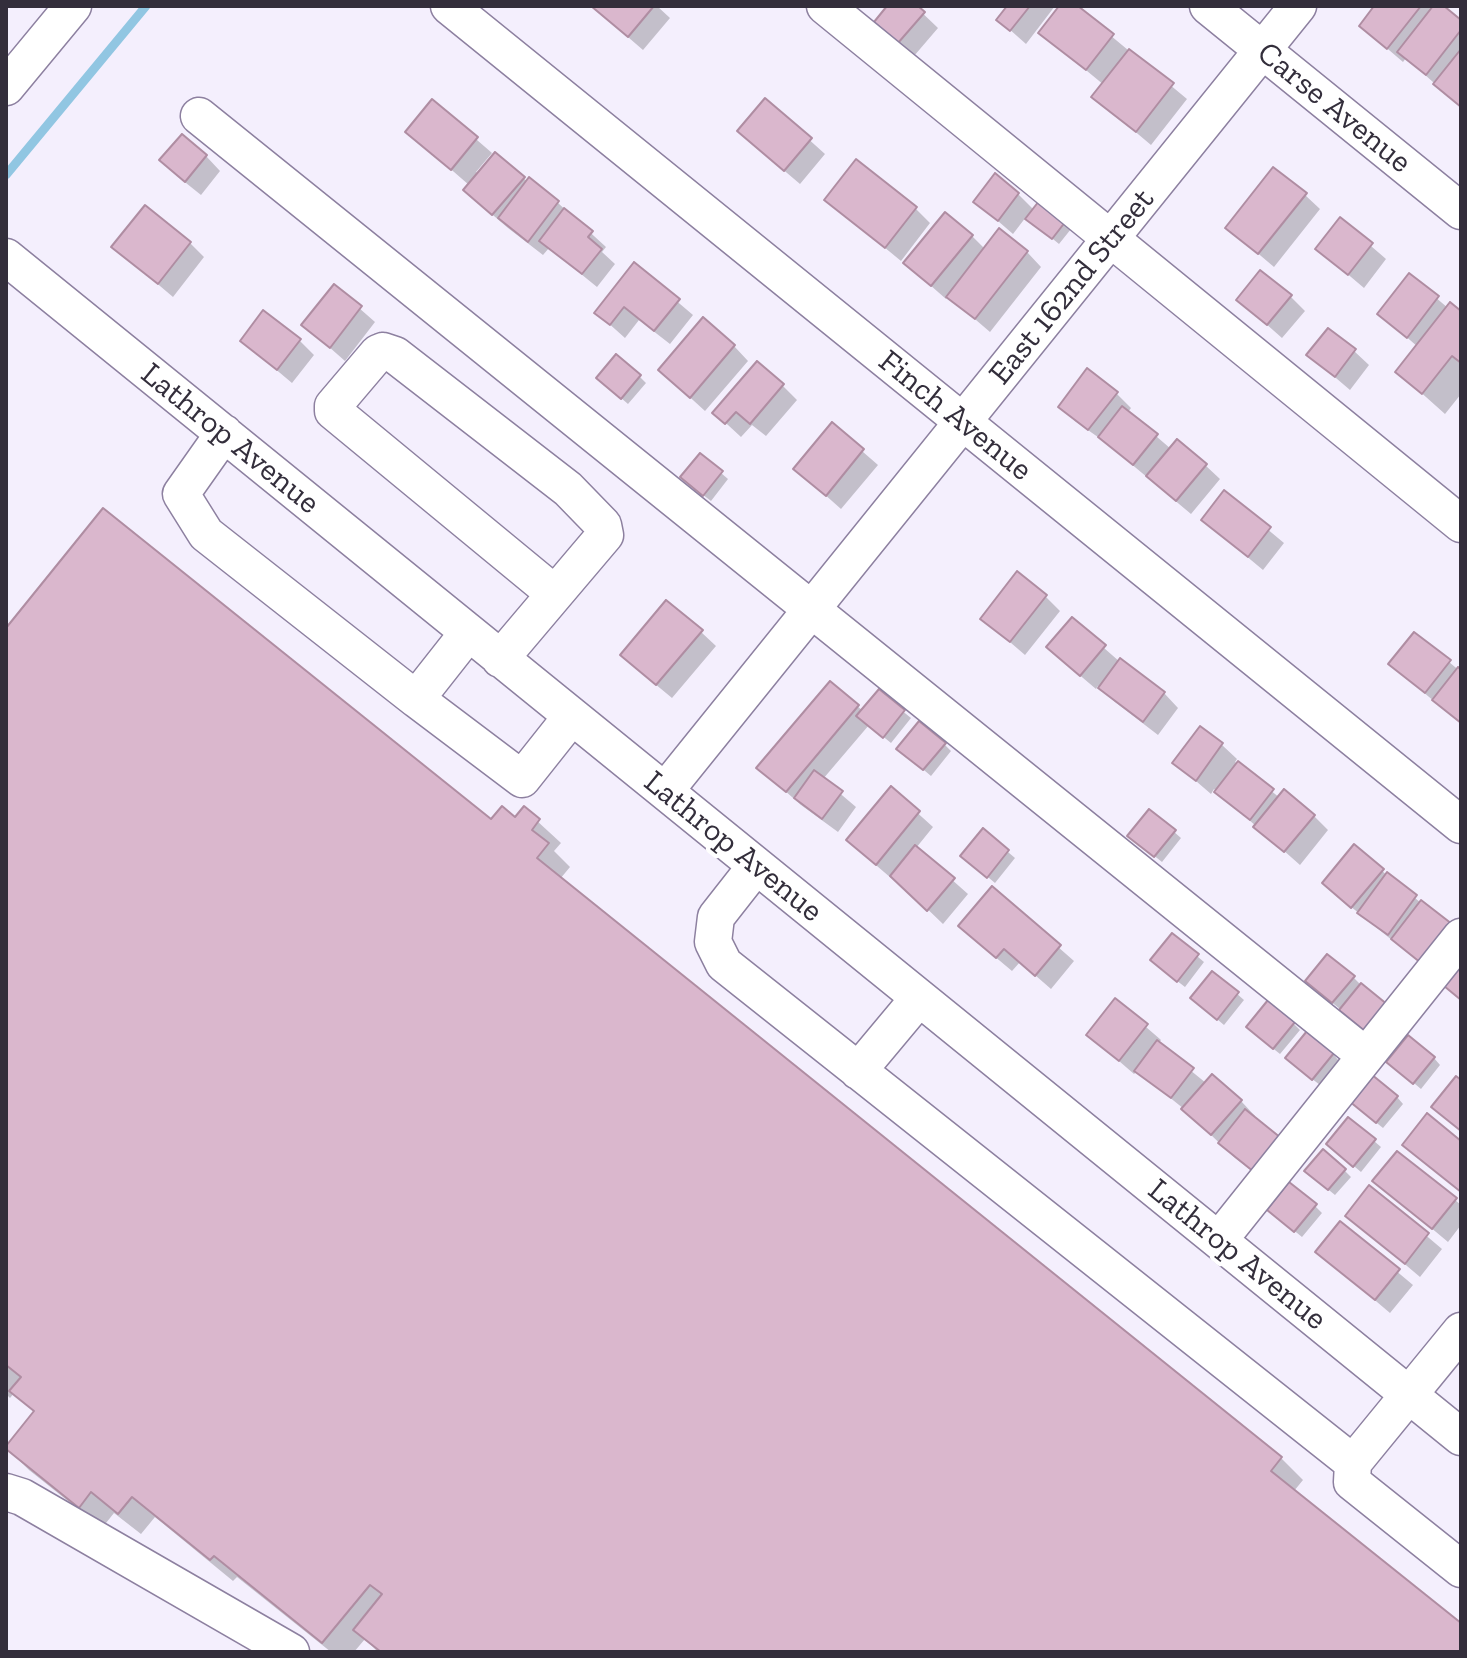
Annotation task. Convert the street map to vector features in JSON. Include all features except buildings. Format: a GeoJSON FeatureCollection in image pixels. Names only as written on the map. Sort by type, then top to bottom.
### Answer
{"type":"FeatureCollection","features":[{"type":"Feature","properties":{"kind":"street","name":"Finch Avenue"},"geometry":{"type":"LineString","coordinates":[[449,6],[1461,825]]}},
{"type":"Feature","properties":{"kind":"street"},"geometry":{"type":"LineString","coordinates":[[825,6],[1461,524]]}},
{"type":"Feature","properties":{"kind":"street","name":"Carse Avenue"},"geometry":{"type":"LineString","coordinates":[[1208,6],[1461,211]]}},
{"type":"Feature","properties":{"kind":"street","name":"East 162nd Street"},"geometry":{"type":"LineString","coordinates":[[665,791],[1298,6]]}},
{"type":"Feature","properties":{"kind":"street"},"geometry":{"type":"LineString","coordinates":[[6,87],[69,7]]}},
{"type":"Feature","properties":{"kind":"street"},"geometry":{"type":"LineString","coordinates":[[199,116],[1366,1056]]}},
{"type":"Feature","properties":{"kind":"street","name":"Lathrop Avenue"},"geometry":{"type":"LineString","coordinates":[[6,257],[1461,1437]]}},
{"type":"Feature","properties":{"kind":"street"},"geometry":{"type":"LineString","coordinates":[[500,659],[605,535],[603,525],[568,489],[395,355],[383,351],[378,353],[333,406],[333,411],[555,594]]}},
{"type":"Feature","properties":{"kind":"street"},"geometry":{"type":"LineString","coordinates":[[224,433],[181,494],[206,534],[522,779],[572,716]]}},
{"type":"Feature","properties":{"kind":"street"},"geometry":{"type":"LineString","coordinates":[[416,699],[468,633]]}},
{"type":"Feature","properties":{"kind":"street"},"geometry":{"type":"LineString","coordinates":[[756,866],[716,917],[713,942],[724,964],[1353,1463]]}},
{"type":"Feature","properties":{"kind":"street"},"geometry":{"type":"LineString","coordinates":[[1219,1240],[1461,937]]}},
{"type":"Feature","properties":{"kind":"street"},"geometry":{"type":"LineString","coordinates":[[858,1071],[919,998]]}},
{"type":"Feature","properties":{"kind":"street"},"geometry":{"type":"LineString","coordinates":[[1461,1331],[1353,1463],[1352,1482],[1461,1569]]}},
{"type":"Feature","properties":{"kind":"street"},"geometry":{"type":"LineString","coordinates":[[6,1492],[22,1497],[291,1652]]}},
{"type":"Feature","properties":{"kind":"waterway"},"geometry":{"type":"LineString","coordinates":[[6,175],[146,6]]}}]}
